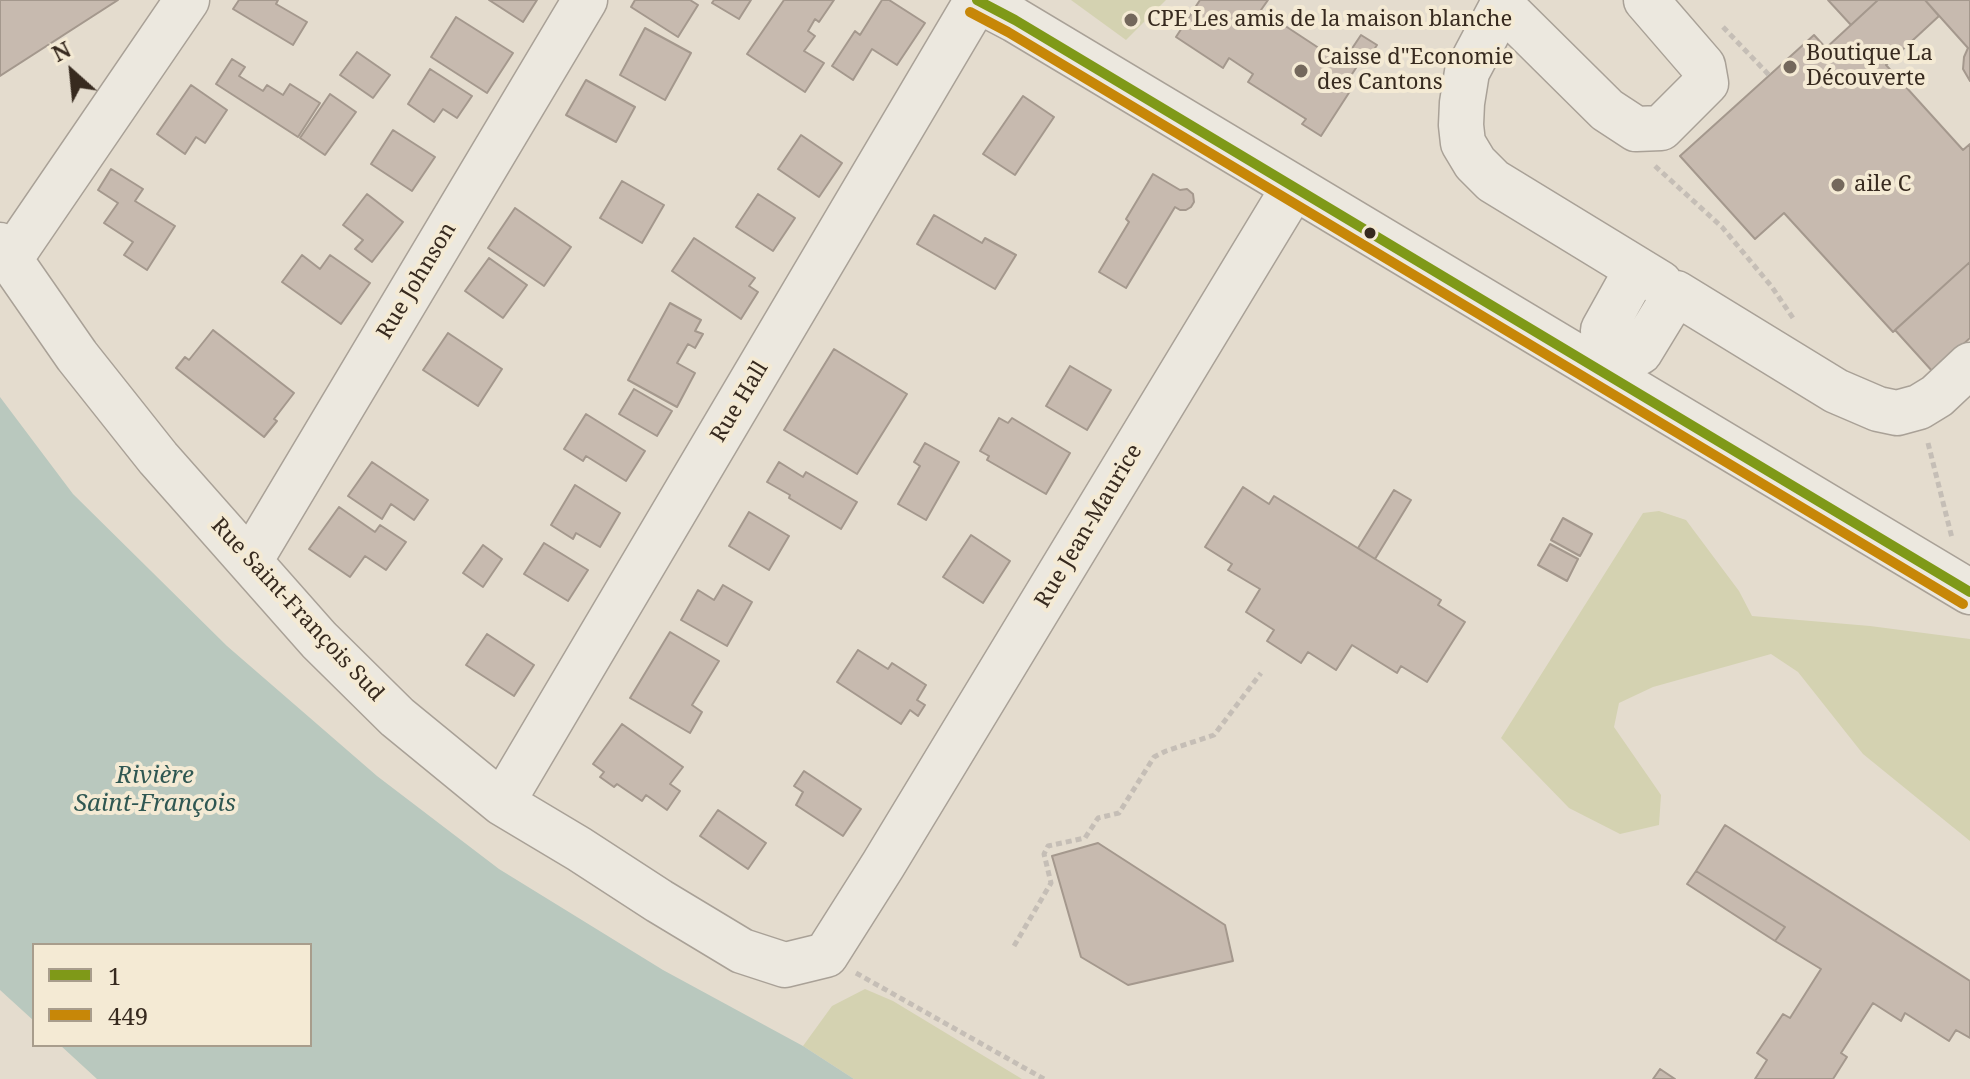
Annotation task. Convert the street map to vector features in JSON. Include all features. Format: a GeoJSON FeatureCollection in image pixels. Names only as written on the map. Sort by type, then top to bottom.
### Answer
{"type":"FeatureCollection","features":[{"type":"Feature","properties":{"kind":"street"},"geometry":{"type":"LineString","coordinates":[[5,252],[187,0]]}},
{"type":"Feature","properties":{"kind":"street","name":"Rue Johnson"},"geometry":{"type":"LineString","coordinates":[[250,561],[585,0]]}},
{"type":"Feature","properties":{"kind":"street"},"geometry":{"type":"LineString","coordinates":[[977,0],[1968,591]]}},
{"type":"Feature","properties":{"kind":"street","name":"Rue Hall"},"geometry":{"type":"LineString","coordinates":[[502,803],[977,0]]}},
{"type":"Feature","properties":{"kind":"street"},"geometry":{"type":"LineString","coordinates":[[1646,0],[1703,66],[1706,83],[1661,128],[1636,129],[1607,110],[1503,3],[1467,72],[1461,125],[1463,143],[1475,163],[1493,181],[1836,391],[1878,409],[1897,413],[1919,407],[1937,396],[1970,365]]}},
{"type":"Feature","properties":{"kind":"street","name":"Rue Jean-Maurice"},"geometry":{"type":"LineString","coordinates":[[883,865],[1294,187]]}},
{"type":"Feature","properties":{"kind":"street","name":"Rue Saint-François Sud"},"geometry":{"type":"LineString","coordinates":[[5,252],[77,356],[149,446],[319,640],[397,717],[502,803],[742,951],[785,965],[826,955],[883,865]]}},
{"type":"Feature","properties":{"kind":"street"},"geometry":{"type":"LineString","coordinates":[[1605,373],[1603,330],[1637,269]]}},
{"type":"Feature","properties":{"kind":"street"},"geometry":{"type":"LineString","coordinates":[[1605,373],[1640,352],[1676,293]]}},
{"type":"Feature","properties":{"kind":"path"},"geometry":{"type":"LineString","coordinates":[[1718,22],[1769,75]]}},
{"type":"Feature","properties":{"kind":"path"},"geometry":{"type":"LineString","coordinates":[[1636,129],[1657,169],[1722,227],[1772,287],[1802,332]]}},
{"type":"Feature","properties":{"kind":"path"},"geometry":{"type":"LineString","coordinates":[[1919,407],[1968,591]]}},
{"type":"Feature","properties":{"kind":"path"},"geometry":{"type":"LineString","coordinates":[[1014,946],[1051,883],[1044,854],[1048,846],[1085,838],[1098,818],[1119,813],[1154,757],[1214,735],[1261,673]]}},
{"type":"Feature","properties":{"kind":"path"},"geometry":{"type":"LineString","coordinates":[[845,967],[1044,1079]]}},
{"type":"Feature","properties":{"kind":"shaded area","name":"CPE Les amis de la maison blanche"},"geometry":{"type":"Polygon","coordinates":[[[1071,0],[1166,0],[1126,40],[1071,0]]]}},
{"type":"Feature","properties":{"kind":"shaded area"},"geometry":{"type":"Polygon","coordinates":[[[1659,511],[1686,520],[1739,591],[1752,616],[1870,626],[1970,639],[1970,841],[1863,754],[1798,672],[1771,654],[1653,687],[1619,703],[1614,727],[1661,795],[1659,825],[1620,834],[1569,808],[1501,738],[1643,513],[1659,511]]]}},
{"type":"Feature","properties":{"kind":"shaded area"},"geometry":{"type":"Polygon","coordinates":[[[865,989],[893,1001],[1022,1079],[854,1079],[803,1046],[832,1006],[865,989]]]}},
{"type":"Feature","properties":{"kind":"water","name":"Rivière Saint-François"},"geometry":{"type":"Polygon","coordinates":[[[0,397],[73,494],[227,646],[377,776],[499,869],[663,970],[803,1046],[854,1079],[97,1079],[62,1047],[312,1047],[312,943],[32,943],[32,1019],[0,990],[0,397]]]}},
{"type":"Feature","properties":{"kind":"building"},"geometry":{"type":"Polygon","coordinates":[[[0,0],[118,0],[0,76],[0,0]]]}},
{"type":"Feature","properties":{"kind":"building"},"geometry":{"type":"Polygon","coordinates":[[[239,0],[278,0],[276,4],[307,22],[293,45],[233,9],[239,0]]]}},
{"type":"Feature","properties":{"kind":"building"},"geometry":{"type":"Polygon","coordinates":[[[489,0],[537,0],[523,22],[489,0]]]}},
{"type":"Feature","properties":{"kind":"building"},"geometry":{"type":"Polygon","coordinates":[[[635,0],[690,0],[698,5],[678,37],[631,7],[635,0]]]}},
{"type":"Feature","properties":{"kind":"building"},"geometry":{"type":"Polygon","coordinates":[[[714,0],[751,0],[739,19],[712,3],[714,0]]]}},
{"type":"Feature","properties":{"kind":"building"},"geometry":{"type":"Polygon","coordinates":[[[784,0],[834,0],[819,22],[815,19],[808,31],[815,36],[804,51],[824,63],[805,92],[747,54],[784,0]]]}},
{"type":"Feature","properties":{"kind":"building"},"geometry":{"type":"Polygon","coordinates":[[[882,0],[889,0],[925,23],[897,65],[872,49],[853,80],[832,66],[855,31],[860,35],[882,0]]]}},
{"type":"Feature","properties":{"kind":"building","name":"Caisse d\"Economie des Cantons"},"geometry":{"type":"Polygon","coordinates":[[[1200,0],[1268,0],[1261,10],[1334,58],[1338,51],[1347,56],[1361,35],[1377,45],[1364,65],[1360,62],[1348,80],[1354,85],[1321,136],[1302,124],[1306,119],[1248,82],[1253,74],[1229,58],[1223,68],[1176,37],[1200,0]]]}},
{"type":"Feature","properties":{"kind":"building"},"geometry":{"type":"Polygon","coordinates":[[[1828,0],[1878,0],[1851,25],[1828,0]]]}},
{"type":"Feature","properties":{"kind":"building","name":"aile C"},"geometry":{"type":"Polygon","coordinates":[[[1878,0],[1925,0],[1939,16],[1886,65],[1963,150],[1970,144],[1970,262],[1893,332],[1784,213],[1755,239],[1680,156],[1814,35],[1826,48],[1878,0]]]}},
{"type":"Feature","properties":{"kind":"building"},"geometry":{"type":"Polygon","coordinates":[[[1925,0],[1970,0],[1970,81],[1963,69],[1968,48],[1925,0]]]}},
{"type":"Feature","properties":{"kind":"building"},"geometry":{"type":"Polygon","coordinates":[[[456,17],[513,53],[487,93],[431,57],[456,17]]]}},
{"type":"Feature","properties":{"kind":"building"},"geometry":{"type":"Polygon","coordinates":[[[645,28],[691,53],[665,100],[620,75],[645,28]]]}},
{"type":"Feature","properties":{"kind":"building"},"geometry":{"type":"Polygon","coordinates":[[[357,52],[390,75],[373,98],[340,75],[357,52]]]}},
{"type":"Feature","properties":{"kind":"building"},"geometry":{"type":"Polygon","coordinates":[[[232,59],[245,67],[239,76],[263,91],[267,85],[283,95],[290,84],[320,103],[298,137],[216,84],[232,59]]]}},
{"type":"Feature","properties":{"kind":"building"},"geometry":{"type":"Polygon","coordinates":[[[430,69],[472,96],[457,118],[443,109],[434,122],[408,104],[430,69]]]}},
{"type":"Feature","properties":{"kind":"building"},"geometry":{"type":"Polygon","coordinates":[[[586,80],[635,107],[616,142],[566,115],[586,80]]]}},
{"type":"Feature","properties":{"kind":"building"},"geometry":{"type":"Polygon","coordinates":[[[191,85],[227,110],[205,143],[196,137],[185,154],[157,134],[191,85]]]}},
{"type":"Feature","properties":{"kind":"building"},"geometry":{"type":"Polygon","coordinates":[[[330,94],[356,112],[325,155],[300,138],[330,94]]]}},
{"type":"Feature","properties":{"kind":"building"},"geometry":{"type":"Polygon","coordinates":[[[1023,96],[1054,117],[1015,175],[983,154],[1023,96]]]}},
{"type":"Feature","properties":{"kind":"building"},"geometry":{"type":"Polygon","coordinates":[[[393,130],[435,157],[412,191],[371,164],[393,130]]]}},
{"type":"Feature","properties":{"kind":"building"},"geometry":{"type":"Polygon","coordinates":[[[801,135],[842,163],[819,197],[778,169],[801,135]]]}},
{"type":"Feature","properties":{"kind":"building"},"geometry":{"type":"Polygon","coordinates":[[[111,169],[143,189],[135,201],[175,226],[147,270],[124,255],[133,242],[104,223],[118,203],[98,190],[111,169]]]}},
{"type":"Feature","properties":{"kind":"building"},"geometry":{"type":"Polygon","coordinates":[[[1153,174],[1180,190],[1187,189],[1193,194],[1194,202],[1186,210],[1175,207],[1126,288],[1099,272],[1153,174]]]}},
{"type":"Feature","properties":{"kind":"building"},"geometry":{"type":"Polygon","coordinates":[[[622,181],[664,205],[642,243],[600,218],[622,181]]]}},
{"type":"Feature","properties":{"kind":"building"},"geometry":{"type":"Polygon","coordinates":[[[367,194],[403,222],[372,262],[355,249],[363,240],[343,225],[367,194]]]}},
{"type":"Feature","properties":{"kind":"building"},"geometry":{"type":"Polygon","coordinates":[[[758,194],[795,218],[773,251],[736,227],[758,194]]]}},
{"type":"Feature","properties":{"kind":"building"},"geometry":{"type":"Polygon","coordinates":[[[515,208],[571,247],[544,286],[488,248],[515,208]]]}},
{"type":"Feature","properties":{"kind":"building"},"geometry":{"type":"Polygon","coordinates":[[[934,215],[982,243],[985,238],[1016,255],[995,289],[917,244],[934,215]]]}},
{"type":"Feature","properties":{"kind":"building"},"geometry":{"type":"Polygon","coordinates":[[[694,238],[755,278],[749,286],[758,292],[741,319],[672,271],[694,238]]]}},
{"type":"Feature","properties":{"kind":"building"},"geometry":{"type":"Polygon","coordinates":[[[302,255],[320,269],[330,255],[370,283],[341,324],[282,282],[302,255]]]}},
{"type":"Feature","properties":{"kind":"building"},"geometry":{"type":"Polygon","coordinates":[[[489,258],[527,285],[503,318],[465,291],[489,258]]]}},
{"type":"Feature","properties":{"kind":"building"},"geometry":{"type":"Polygon","coordinates":[[[1970,262],[1970,338],[1933,372],[1895,330],[1970,262]]]}},
{"type":"Feature","properties":{"kind":"building"},"geometry":{"type":"Polygon","coordinates":[[[670,303],[701,320],[695,331],[703,334],[695,348],[688,344],[677,363],[695,373],[677,407],[628,380],[670,303]]]}},
{"type":"Feature","properties":{"kind":"building"},"geometry":{"type":"Polygon","coordinates":[[[213,330],[294,393],[264,437],[176,368],[185,357],[189,360],[213,330]]]}},
{"type":"Feature","properties":{"kind":"building"},"geometry":{"type":"Polygon","coordinates":[[[448,333],[502,369],[478,406],[423,370],[448,333]]]}},
{"type":"Feature","properties":{"kind":"building"},"geometry":{"type":"Polygon","coordinates":[[[834,349],[907,394],[857,474],[784,430],[834,349]]]}},
{"type":"Feature","properties":{"kind":"building"},"geometry":{"type":"Polygon","coordinates":[[[1070,366],[1111,390],[1087,430],[1046,406],[1070,366]]]}},
{"type":"Feature","properties":{"kind":"building"},"geometry":{"type":"Polygon","coordinates":[[[634,389],[672,411],[657,436],[619,414],[634,389]]]}},
{"type":"Feature","properties":{"kind":"building"},"geometry":{"type":"Polygon","coordinates":[[[586,414],[645,451],[626,481],[586,456],[583,461],[564,449],[586,414]]]}},
{"type":"Feature","properties":{"kind":"building"},"geometry":{"type":"Polygon","coordinates":[[[999,418],[1008,423],[1012,418],[1070,453],[1046,494],[987,460],[989,456],[980,451],[999,418]]]}},
{"type":"Feature","properties":{"kind":"building"},"geometry":{"type":"Polygon","coordinates":[[[925,443],[959,462],[926,520],[898,504],[920,466],[914,462],[925,443]]]}},
{"type":"Feature","properties":{"kind":"building"},"geometry":{"type":"Polygon","coordinates":[[[372,462],[428,500],[414,520],[391,504],[382,519],[348,496],[372,462]]]}},
{"type":"Feature","properties":{"kind":"building"},"geometry":{"type":"Polygon","coordinates":[[[779,462],[803,477],[806,472],[857,502],[841,529],[767,482],[779,462]]]}},
{"type":"Feature","properties":{"kind":"building"},"geometry":{"type":"Polygon","coordinates":[[[575,485],[620,513],[600,547],[576,533],[573,539],[551,525],[575,485]]]}},
{"type":"Feature","properties":{"kind":"building"},"geometry":{"type":"Polygon","coordinates":[[[1243,487],[1269,504],[1274,496],[1441,600],[1438,605],[1465,622],[1427,682],[1401,666],[1397,673],[1352,645],[1336,670],[1308,652],[1301,663],[1267,641],[1274,630],[1246,612],[1260,589],[1228,570],[1232,564],[1205,547],[1243,487]]]}},
{"type":"Feature","properties":{"kind":"building"},"geometry":{"type":"Polygon","coordinates":[[[1394,490],[1411,500],[1375,559],[1358,548],[1394,490]]]}},
{"type":"Feature","properties":{"kind":"building"},"geometry":{"type":"Polygon","coordinates":[[[339,507],[375,532],[380,525],[406,542],[386,570],[365,556],[350,577],[309,549],[339,507]]]}},
{"type":"Feature","properties":{"kind":"building"},"geometry":{"type":"Polygon","coordinates":[[[749,512],[789,536],[769,570],[729,546],[749,512]]]}},
{"type":"Feature","properties":{"kind":"building"},"geometry":{"type":"Polygon","coordinates":[[[1563,518],[1592,534],[1580,556],[1551,540],[1563,518]]]}},
{"type":"Feature","properties":{"kind":"building"},"geometry":{"type":"Polygon","coordinates":[[[971,535],[1010,561],[983,603],[943,577],[971,535]]]}},
{"type":"Feature","properties":{"kind":"building"},"geometry":{"type":"Polygon","coordinates":[[[544,543],[588,570],[568,601],[524,574],[544,543]]]}},
{"type":"Feature","properties":{"kind":"building"},"geometry":{"type":"Polygon","coordinates":[[[1550,544],[1578,559],[1567,581],[1538,565],[1550,544]]]}},
{"type":"Feature","properties":{"kind":"building"},"geometry":{"type":"Polygon","coordinates":[[[483,545],[502,559],[483,587],[463,573],[483,545]]]}},
{"type":"Feature","properties":{"kind":"building"},"geometry":{"type":"Polygon","coordinates":[[[723,585],[752,602],[727,646],[681,620],[698,590],[714,600],[723,585]]]}},
{"type":"Feature","properties":{"kind":"building"},"geometry":{"type":"Polygon","coordinates":[[[670,632],[719,661],[692,705],[702,712],[690,733],[630,698],[670,632]]]}},
{"type":"Feature","properties":{"kind":"building"},"geometry":{"type":"Polygon","coordinates":[[[487,634],[534,665],[514,696],[466,665],[487,634]]]}},
{"type":"Feature","properties":{"kind":"building"},"geometry":{"type":"Polygon","coordinates":[[[858,650],[888,669],[892,663],[926,685],[917,700],[925,705],[918,716],[910,710],[901,724],[837,682],[858,650]]]}},
{"type":"Feature","properties":{"kind":"building"},"geometry":{"type":"Polygon","coordinates":[[[622,724],[683,767],[670,784],[680,791],[667,810],[646,795],[642,801],[617,784],[614,787],[600,777],[604,772],[593,764],[622,724]]]}},
{"type":"Feature","properties":{"kind":"building"},"geometry":{"type":"Polygon","coordinates":[[[804,771],[861,809],[843,836],[796,805],[803,792],[794,786],[804,771]]]}},
{"type":"Feature","properties":{"kind":"building"},"geometry":{"type":"Polygon","coordinates":[[[718,810],[766,843],[748,869],[700,836],[718,810]]]}},
{"type":"Feature","properties":{"kind":"building"},"geometry":{"type":"Polygon","coordinates":[[[1725,825],[1970,981],[1970,1038],[1956,1030],[1949,1041],[1905,1013],[1901,1021],[1873,1003],[1841,1053],[1847,1057],[1833,1079],[1755,1079],[1767,1060],[1757,1053],[1783,1014],[1790,1018],[1821,969],[1775,941],[1785,927],[1696,871],[1725,825]]]}},
{"type":"Feature","properties":{"kind":"building"},"geometry":{"type":"Polygon","coordinates":[[[1098,843],[1225,925],[1233,961],[1128,985],[1081,957],[1052,856],[1098,843]]]}},
{"type":"Feature","properties":{"kind":"building"},"geometry":{"type":"Polygon","coordinates":[[[1696,871],[1785,927],[1775,941],[1687,884],[1696,871]]]}},
{"type":"Feature","properties":{"kind":"building"},"geometry":{"type":"Polygon","coordinates":[[[1660,1069],[1675,1079],[1653,1079],[1660,1069]]]}},
{"type":"Feature","properties":{"kind":"transit line","name":"1"},"geometry":{"type":"LineString","coordinates":[[977,0],[1970,592]]}},
{"type":"Feature","properties":{"kind":"transit line","name":"449"},"geometry":{"type":"LineString","coordinates":[[970,12],[1963,604]]}},
{"type":"Feature","properties":{"kind":"place","name":"CPE Les amis de la maison blanche"},"geometry":{"type":"Point","coordinates":[1131,20]}},
{"type":"Feature","properties":{"kind":"place","name":"Boutique La Découverte"},"geometry":{"type":"Point","coordinates":[1790,67]}},
{"type":"Feature","properties":{"kind":"place","name":"Caisse d\"Economie des Cantons"},"geometry":{"type":"Point","coordinates":[1301,71]}},
{"type":"Feature","properties":{"kind":"place","name":"aile C"},"geometry":{"type":"Point","coordinates":[1838,185]}}]}
